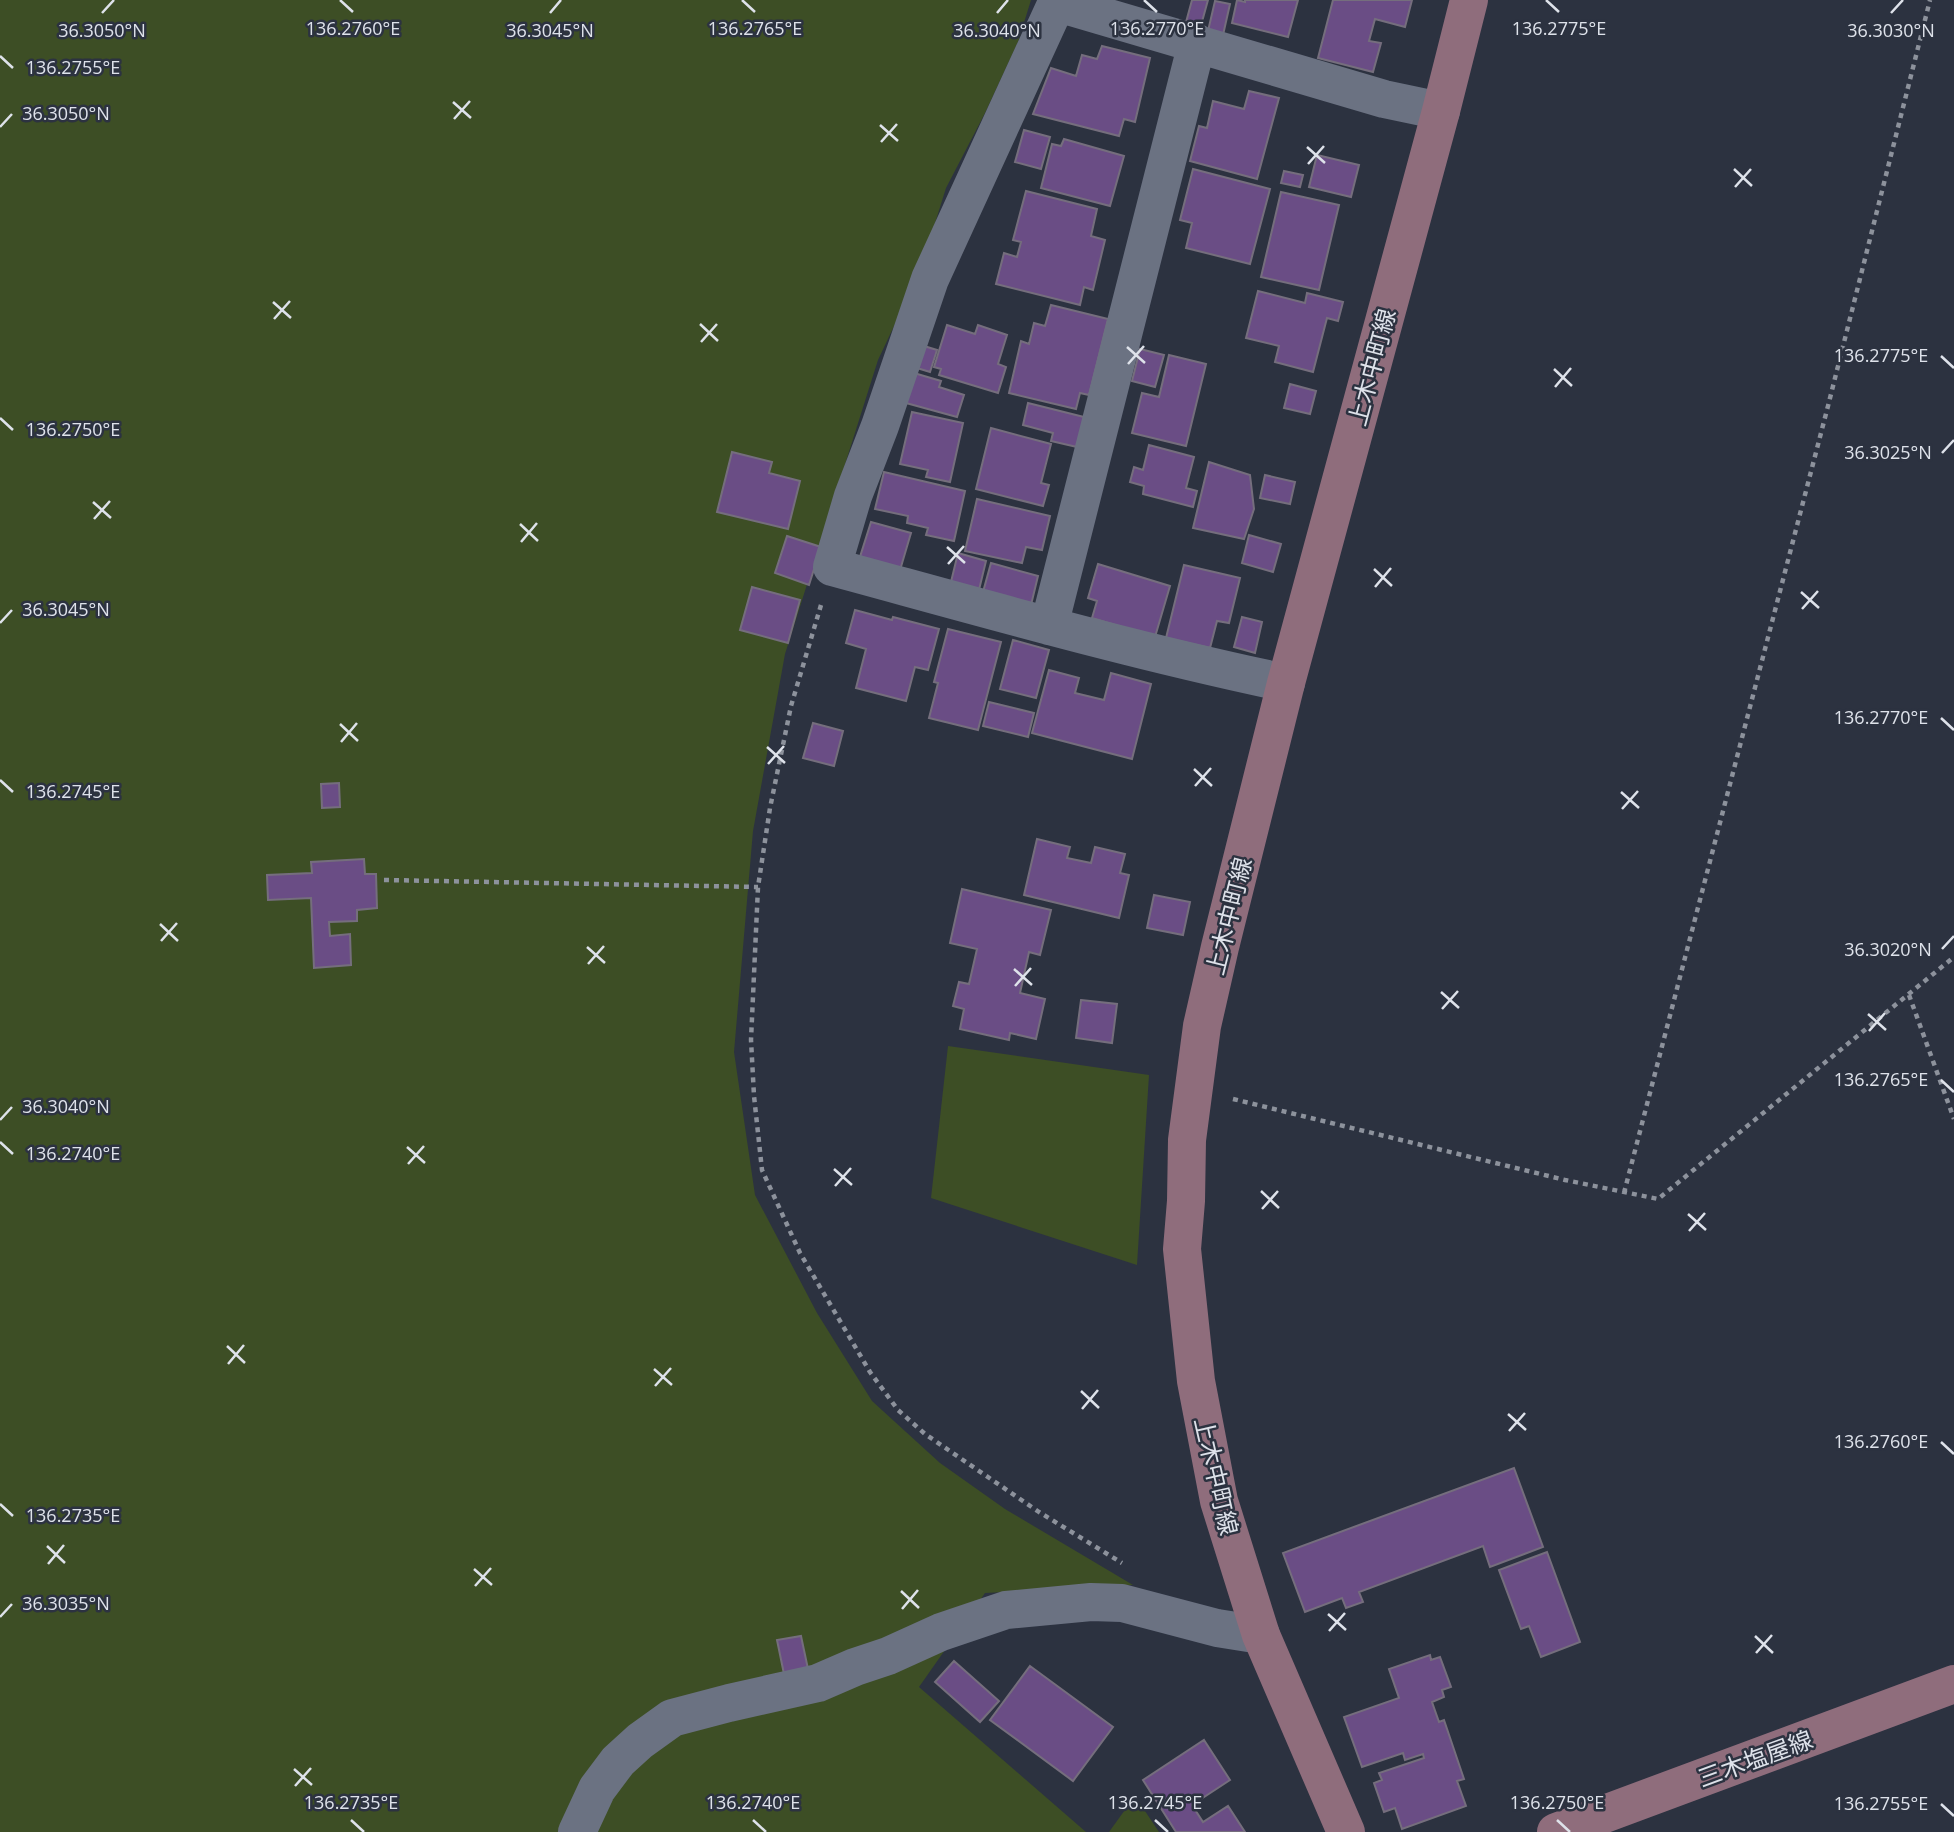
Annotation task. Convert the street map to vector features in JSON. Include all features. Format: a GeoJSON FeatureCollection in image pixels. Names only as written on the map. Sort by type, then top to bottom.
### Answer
{"type":"FeatureCollection","features":[{"type":"Feature","properties":{"kind":"main road","name":"上木中町線"},"geometry":{"type":"LineString","coordinates":[[1346,1832],[1261,1635],[1219,1501],[1196,1381],[1182,1249],[1187,1140],[1202,1026],[1286,683],[1469,0]]}},
{"type":"Feature","properties":{"kind":"main road","name":"三木塩屋線"},"geometry":{"type":"LineString","coordinates":[[1556,1832],[1954,1684]]}},
{"type":"Feature","properties":{"kind":"street"},"geometry":{"type":"LineString","coordinates":[[1286,683],[1049,626],[832,567],[853,496],[930,279],[1058,1],[1384,99],[1441,111]]}},
{"type":"Feature","properties":{"kind":"street"},"geometry":{"type":"LineString","coordinates":[[1049,626],[1197,43]]}},
{"type":"Feature","properties":{"kind":"street"},"geometry":{"type":"LineString","coordinates":[[577,1832],[597,1789],[618,1761],[672,1718],[818,1683],[941,1632],[1006,1609],[1091,1602],[1122,1603],[1217,1628],[1261,1635]]}},
{"type":"Feature","properties":{"kind":"path"},"geometry":{"type":"LineString","coordinates":[[1625,1193],[1930,0]]}},
{"type":"Feature","properties":{"kind":"path"},"geometry":{"type":"LineString","coordinates":[[832,567],[791,706],[770,808],[758,887],[751,1040],[762,1170],[800,1253],[870,1372],[898,1409],[925,1434],[1039,1512],[1131,1568]]}},
{"type":"Feature","properties":{"kind":"path"},"geometry":{"type":"LineString","coordinates":[[384,880],[758,887]]}},
{"type":"Feature","properties":{"kind":"path"},"geometry":{"type":"LineString","coordinates":[[1195,1088],[1268,1108],[1658,1199],[1954,957]]}},
{"type":"Feature","properties":{"kind":"path"},"geometry":{"type":"LineString","coordinates":[[1909,995],[1954,1119]]}},
{"type":"Feature","properties":{"kind":"green space"},"geometry":{"type":"Polygon","coordinates":[[[0,0],[1031,0],[1018,42],[946,188],[920,271],[878,360],[785,654],[753,831],[734,1052],[755,1195],[817,1313],[872,1401],[940,1463],[1005,1509],[1133,1585],[985,1593],[919,1687],[1086,1832],[0,1832],[0,0]]]}},
{"type":"Feature","properties":{"kind":"green space"},"geometry":{"type":"Polygon","coordinates":[[[948,1046],[1149,1075],[1137,1265],[931,1198],[948,1046]]]}},
{"type":"Feature","properties":{"kind":"green space"},"geometry":{"type":"Polygon","coordinates":[[[1135,1796],[1159,1832],[1109,1832],[1135,1796]]]}},
{"type":"Feature","properties":{"kind":"building"},"geometry":{"type":"Polygon","coordinates":[[[1192,0],[1208,0],[1200,29],[1185,26],[1192,0]]]}},
{"type":"Feature","properties":{"kind":"building"},"geometry":{"type":"Polygon","coordinates":[[[1237,0],[1298,0],[1288,37],[1232,23],[1237,0]]]}},
{"type":"Feature","properties":{"kind":"building"},"geometry":{"type":"Polygon","coordinates":[[[1333,0],[1412,0],[1405,27],[1375,19],[1369,41],[1381,43],[1373,72],[1318,58],[1333,0]]]}},
{"type":"Feature","properties":{"kind":"building"},"geometry":{"type":"Polygon","coordinates":[[[1215,1],[1230,4],[1223,35],[1208,31],[1215,1]]]}},
{"type":"Feature","properties":{"kind":"building"},"geometry":{"type":"Polygon","coordinates":[[[1102,46],[1150,58],[1135,122],[1124,119],[1119,136],[1033,114],[1051,68],[1076,76],[1082,55],[1097,59],[1102,46]]]}},
{"type":"Feature","properties":{"kind":"building"},"geometry":{"type":"Polygon","coordinates":[[[1249,91],[1279,98],[1257,179],[1190,161],[1199,126],[1207,128],[1213,101],[1244,109],[1249,91]]]}},
{"type":"Feature","properties":{"kind":"building"},"geometry":{"type":"Polygon","coordinates":[[[1024,130],[1050,137],[1041,169],[1015,162],[1024,130]]]}},
{"type":"Feature","properties":{"kind":"building"},"geometry":{"type":"Polygon","coordinates":[[[1064,139],[1124,156],[1110,206],[1041,188],[1052,144],[1061,146],[1064,139]]]}},
{"type":"Feature","properties":{"kind":"building"},"geometry":{"type":"Polygon","coordinates":[[[1317,155],[1359,165],[1351,197],[1309,187],[1317,155]]]}},
{"type":"Feature","properties":{"kind":"building"},"geometry":{"type":"Polygon","coordinates":[[[1193,169],[1270,189],[1250,264],[1186,248],[1192,223],[1180,220],[1193,169]]]}},
{"type":"Feature","properties":{"kind":"building"},"geometry":{"type":"Polygon","coordinates":[[[1284,171],[1303,175],[1300,187],[1281,183],[1284,171]]]}},
{"type":"Feature","properties":{"kind":"building"},"geometry":{"type":"Polygon","coordinates":[[[1026,191],[1097,209],[1091,236],[1105,240],[1093,290],[1084,287],[1080,305],[996,284],[1004,253],[1017,257],[1021,242],[1013,240],[1026,191]]]}},
{"type":"Feature","properties":{"kind":"building"},"geometry":{"type":"Polygon","coordinates":[[[1281,192],[1339,205],[1319,290],[1261,277],[1281,192]]]}},
{"type":"Feature","properties":{"kind":"building"},"geometry":{"type":"Polygon","coordinates":[[[1258,291],[1305,303],[1307,293],[1343,302],[1338,321],[1327,318],[1313,372],[1275,362],[1279,346],[1246,338],[1258,291]]]}},
{"type":"Feature","properties":{"kind":"building"},"geometry":{"type":"Polygon","coordinates":[[[1051,305],[1108,319],[1089,395],[1080,393],[1076,409],[1009,393],[1021,341],[1029,344],[1034,323],[1045,326],[1051,305]]]}},
{"type":"Feature","properties":{"kind":"building"},"geometry":{"type":"Polygon","coordinates":[[[947,325],[975,334],[978,325],[1007,335],[998,364],[1006,367],[998,393],[939,375],[941,369],[934,367],[947,325]]]}},
{"type":"Feature","properties":{"kind":"building"},"geometry":{"type":"Polygon","coordinates":[[[924,346],[937,350],[930,372],[917,368],[924,346]]]}},
{"type":"Feature","properties":{"kind":"building"},"geometry":{"type":"Polygon","coordinates":[[[1140,349],[1164,355],[1155,387],[1132,381],[1140,349]]]}},
{"type":"Feature","properties":{"kind":"building"},"geometry":{"type":"Polygon","coordinates":[[[1169,355],[1206,364],[1186,446],[1132,433],[1142,393],[1159,397],[1169,355]]]}},
{"type":"Feature","properties":{"kind":"building"},"geometry":{"type":"Polygon","coordinates":[[[914,373],[941,381],[939,387],[964,395],[957,417],[906,403],[914,373]]]}},
{"type":"Feature","properties":{"kind":"building"},"geometry":{"type":"Polygon","coordinates":[[[1290,384],[1316,391],[1310,414],[1284,408],[1290,384]]]}},
{"type":"Feature","properties":{"kind":"building"},"geometry":{"type":"Polygon","coordinates":[[[1028,403],[1084,417],[1077,447],[1051,441],[1053,433],[1023,425],[1028,403]]]}},
{"type":"Feature","properties":{"kind":"building"},"geometry":{"type":"Polygon","coordinates":[[[912,412],[963,423],[950,482],[926,477],[928,470],[900,464],[912,412]]]}},
{"type":"Feature","properties":{"kind":"building"},"geometry":{"type":"Polygon","coordinates":[[[991,428],[1051,444],[1041,483],[1049,485],[1043,506],[976,489],[991,428]]]}},
{"type":"Feature","properties":{"kind":"building"},"geometry":{"type":"Polygon","coordinates":[[[1149,445],[1194,457],[1186,488],[1197,491],[1193,507],[1143,494],[1144,486],[1130,482],[1134,467],[1143,470],[1149,445]]]}},
{"type":"Feature","properties":{"kind":"building"},"geometry":{"type":"Polygon","coordinates":[[[732,452],[772,462],[769,473],[800,481],[788,529],[717,512],[732,452]]]}},
{"type":"Feature","properties":{"kind":"building"},"geometry":{"type":"Polygon","coordinates":[[[1209,462],[1250,475],[1254,509],[1244,539],[1193,528],[1209,462]]]}},
{"type":"Feature","properties":{"kind":"building"},"geometry":{"type":"Polygon","coordinates":[[[884,472],[965,491],[954,541],[926,535],[928,528],[907,523],[908,516],[875,509],[884,472]]]}},
{"type":"Feature","properties":{"kind":"building"},"geometry":{"type":"Polygon","coordinates":[[[1265,475],[1295,482],[1290,504],[1260,498],[1265,475]]]}},
{"type":"Feature","properties":{"kind":"building"},"geometry":{"type":"Polygon","coordinates":[[[977,499],[1050,516],[1042,550],[1026,547],[1022,563],[965,551],[977,499]]]}},
{"type":"Feature","properties":{"kind":"building"},"geometry":{"type":"Polygon","coordinates":[[[871,522],[911,533],[898,577],[859,560],[871,522]]]}},
{"type":"Feature","properties":{"kind":"building"},"geometry":{"type":"Polygon","coordinates":[[[1249,535],[1281,544],[1273,572],[1242,563],[1249,535]]]}},
{"type":"Feature","properties":{"kind":"building"},"geometry":{"type":"Polygon","coordinates":[[[787,536],[821,547],[809,585],[775,573],[787,536]]]}},
{"type":"Feature","properties":{"kind":"building"},"geometry":{"type":"Polygon","coordinates":[[[958,553],[986,561],[978,594],[950,586],[958,553]]]}},
{"type":"Feature","properties":{"kind":"building"},"geometry":{"type":"Polygon","coordinates":[[[991,563],[1038,576],[1031,605],[983,592],[991,563]]]}},
{"type":"Feature","properties":{"kind":"building"},"geometry":{"type":"Polygon","coordinates":[[[1098,564],[1170,586],[1155,637],[1092,618],[1097,601],[1088,598],[1098,564]]]}},
{"type":"Feature","properties":{"kind":"building"},"geometry":{"type":"Polygon","coordinates":[[[1184,565],[1240,578],[1229,623],[1217,621],[1210,648],[1166,638],[1184,565]]]}},
{"type":"Feature","properties":{"kind":"building"},"geometry":{"type":"Polygon","coordinates":[[[752,587],[800,600],[788,643],[740,630],[752,587]]]}},
{"type":"Feature","properties":{"kind":"building"},"geometry":{"type":"Polygon","coordinates":[[[855,610],[939,629],[928,670],[915,667],[906,701],[856,688],[866,649],[846,643],[855,610]]]}},
{"type":"Feature","properties":{"kind":"building"},"geometry":{"type":"Polygon","coordinates":[[[1242,617],[1262,622],[1255,653],[1234,647],[1242,617]]]}},
{"type":"Feature","properties":{"kind":"building"},"geometry":{"type":"Polygon","coordinates":[[[948,629],[1001,642],[978,730],[929,718],[938,683],[934,682],[948,629]]]}},
{"type":"Feature","properties":{"kind":"building"},"geometry":{"type":"Polygon","coordinates":[[[1013,640],[1049,650],[1036,698],[1000,689],[1013,640]]]}},
{"type":"Feature","properties":{"kind":"building"},"geometry":{"type":"Polygon","coordinates":[[[1049,670],[1079,678],[1075,693],[1104,700],[1111,673],[1151,684],[1132,759],[1032,733],[1049,670]]]}},
{"type":"Feature","properties":{"kind":"building"},"geometry":{"type":"Polygon","coordinates":[[[989,702],[1034,713],[1028,737],[983,726],[989,702]]]}},
{"type":"Feature","properties":{"kind":"building"},"geometry":{"type":"Polygon","coordinates":[[[813,723],[843,731],[834,766],[803,758],[813,723]]]}},
{"type":"Feature","properties":{"kind":"building"},"geometry":{"type":"Polygon","coordinates":[[[339,783],[340,807],[322,808],[321,784],[339,783]]]}},
{"type":"Feature","properties":{"kind":"building"},"geometry":{"type":"Polygon","coordinates":[[[1037,839],[1070,847],[1067,858],[1091,863],[1095,847],[1125,854],[1120,873],[1129,875],[1119,918],[1024,895],[1037,839]]]}},
{"type":"Feature","properties":{"kind":"building"},"geometry":{"type":"Polygon","coordinates":[[[364,859],[365,874],[376,874],[377,908],[357,910],[357,921],[329,922],[330,936],[350,934],[351,965],[314,968],[311,898],[268,900],[267,875],[312,873],[311,862],[364,859]]]}},
{"type":"Feature","properties":{"kind":"building"},"geometry":{"type":"Polygon","coordinates":[[[962,889],[1051,910],[1040,955],[1029,952],[1020,993],[1045,999],[1036,1039],[1010,1033],[1009,1040],[960,1029],[964,1009],[953,1006],[959,982],[969,984],[977,949],[950,943],[962,889]]]}},
{"type":"Feature","properties":{"kind":"building"},"geometry":{"type":"Polygon","coordinates":[[[1154,895],[1190,902],[1183,935],[1147,928],[1154,895]]]}},
{"type":"Feature","properties":{"kind":"building"},"geometry":{"type":"Polygon","coordinates":[[[1081,1000],[1117,1004],[1112,1043],[1076,1038],[1081,1000]]]}},
{"type":"Feature","properties":{"kind":"building"},"geometry":{"type":"Polygon","coordinates":[[[1514,1468],[1543,1547],[1490,1567],[1483,1546],[1359,1592],[1363,1602],[1346,1608],[1342,1598],[1305,1612],[1283,1553],[1514,1468]]]}},
{"type":"Feature","properties":{"kind":"building"},"geometry":{"type":"Polygon","coordinates":[[[1547,1552],[1580,1642],[1541,1657],[1529,1626],[1521,1629],[1499,1570],[1547,1552]]]}},
{"type":"Feature","properties":{"kind":"building"},"geometry":{"type":"Polygon","coordinates":[[[801,1636],[808,1669],[784,1674],[777,1640],[801,1636]]]}},
{"type":"Feature","properties":{"kind":"building"},"geometry":{"type":"Polygon","coordinates":[[[1430,1655],[1431,1660],[1440,1657],[1451,1687],[1442,1690],[1444,1697],[1432,1702],[1439,1722],[1444,1720],[1464,1779],[1457,1781],[1466,1806],[1402,1829],[1395,1808],[1384,1812],[1374,1783],[1382,1780],[1379,1773],[1424,1758],[1423,1754],[1405,1760],[1403,1753],[1362,1767],[1344,1717],[1399,1698],[1389,1669],[1430,1655]]]}},
{"type":"Feature","properties":{"kind":"building"},"geometry":{"type":"Polygon","coordinates":[[[954,1661],[999,1701],[980,1722],[935,1682],[954,1661]]]}},
{"type":"Feature","properties":{"kind":"building"},"geometry":{"type":"Polygon","coordinates":[[[1030,1666],[1113,1727],[1073,1781],[990,1720],[1030,1666]]]}},
{"type":"Feature","properties":{"kind":"building"},"geometry":{"type":"Polygon","coordinates":[[[1204,1740],[1230,1780],[1192,1805],[1203,1822],[1228,1806],[1245,1832],[1176,1832],[1143,1780],[1204,1740]]]}}]}
